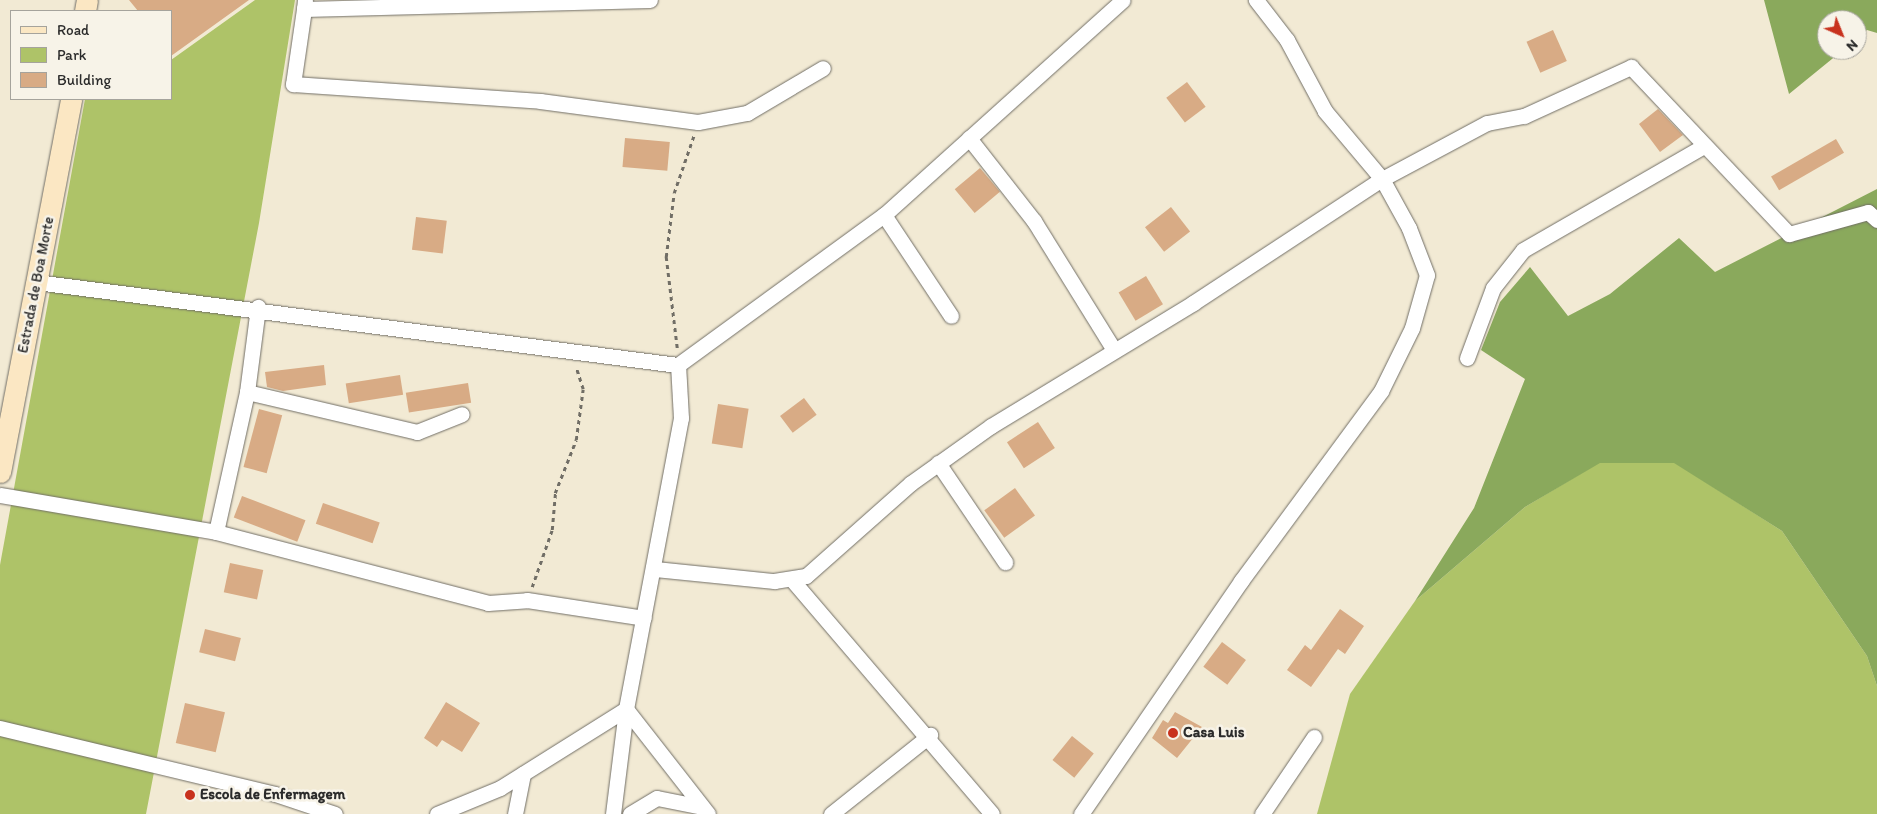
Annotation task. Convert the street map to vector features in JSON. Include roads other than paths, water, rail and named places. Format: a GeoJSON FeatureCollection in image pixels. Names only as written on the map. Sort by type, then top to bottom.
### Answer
{"type":"FeatureCollection","features":[{"type":"Feature","properties":{"kind":"main road","name":"Estrada de Boa Morte"},"geometry":{"type":"LineString","coordinates":[[0,472],[71,100]]}},
{"type":"Feature","properties":{"kind":"street"},"geometry":{"type":"LineString","coordinates":[[650,0],[304,4],[293,84],[540,101],[698,122],[747,113],[823,68]]}},
{"type":"Feature","properties":{"kind":"street"},"geometry":{"type":"LineString","coordinates":[[36,282],[170,302],[258,307],[573,353],[678,365],[884,215],[1123,0]]}},
{"type":"Feature","properties":{"kind":"street"},"geometry":{"type":"LineString","coordinates":[[1081,814],[1241,581],[1381,391],[1412,328],[1427,275],[1409,228],[1382,179],[1325,111],[1287,40],[1256,0]]}},
{"type":"Feature","properties":{"kind":"street"},"geometry":{"type":"LineString","coordinates":[[655,569],[794,581],[806,576],[938,463],[1382,179],[1487,123],[1524,116],[1631,67],[1702,147],[1789,234],[1868,212],[1877,220]]}},
{"type":"Feature","properties":{"kind":"street"},"geometry":{"type":"LineString","coordinates":[[969,138],[1034,221],[1114,350]]}},
{"type":"Feature","properties":{"kind":"street"},"geometry":{"type":"LineString","coordinates":[[1467,358],[1493,288],[1523,250],[1702,147]]}},
{"type":"Feature","properties":{"kind":"street"},"geometry":{"type":"LineString","coordinates":[[884,215],[951,316]]}},
{"type":"Feature","properties":{"kind":"street"},"geometry":{"type":"LineString","coordinates":[[216,532],[247,392],[258,307]]}},
{"type":"Feature","properties":{"kind":"street"},"geometry":{"type":"LineString","coordinates":[[613,814],[626,709],[655,569],[681,418],[678,365]]}},
{"type":"Feature","properties":{"kind":"street"},"geometry":{"type":"LineString","coordinates":[[247,392],[417,432],[462,414]]}},
{"type":"Feature","properties":{"kind":"street"},"geometry":{"type":"LineString","coordinates":[[938,463],[1005,562]]}},
{"type":"Feature","properties":{"kind":"street"},"geometry":{"type":"LineString","coordinates":[[0,495],[216,532],[488,603],[527,600],[644,618]]}},
{"type":"Feature","properties":{"kind":"street"},"geometry":{"type":"LineString","coordinates":[[794,581],[930,735],[992,814]]}},
{"type":"Feature","properties":{"kind":"street"},"geometry":{"type":"LineString","coordinates":[[437,814],[523,774],[626,709]]}},
{"type":"Feature","properties":{"kind":"street"},"geometry":{"type":"LineString","coordinates":[[626,709],[705,810]]}},
{"type":"Feature","properties":{"kind":"street"},"geometry":{"type":"LineString","coordinates":[[0,728],[275,794],[335,814]]}},
{"type":"Feature","properties":{"kind":"street"},"geometry":{"type":"LineString","coordinates":[[831,814],[930,735]]}},
{"type":"Feature","properties":{"kind":"street"},"geometry":{"type":"LineString","coordinates":[[1262,814],[1314,737]]}},
{"type":"Feature","properties":{"kind":"street"},"geometry":{"type":"LineString","coordinates":[[515,814],[523,774]]}},
{"type":"Feature","properties":{"kind":"street"},"geometry":{"type":"LineString","coordinates":[[630,814],[657,798],[705,810]]}},
{"type":"Feature","properties":{"kind":"place","name":"Casa Luis"},"geometry":{"type":"Point","coordinates":[1173,733]}},
{"type":"Feature","properties":{"kind":"place","name":"Escola de Enfermagem"},"geometry":{"type":"Point","coordinates":[190,795]}}]}
